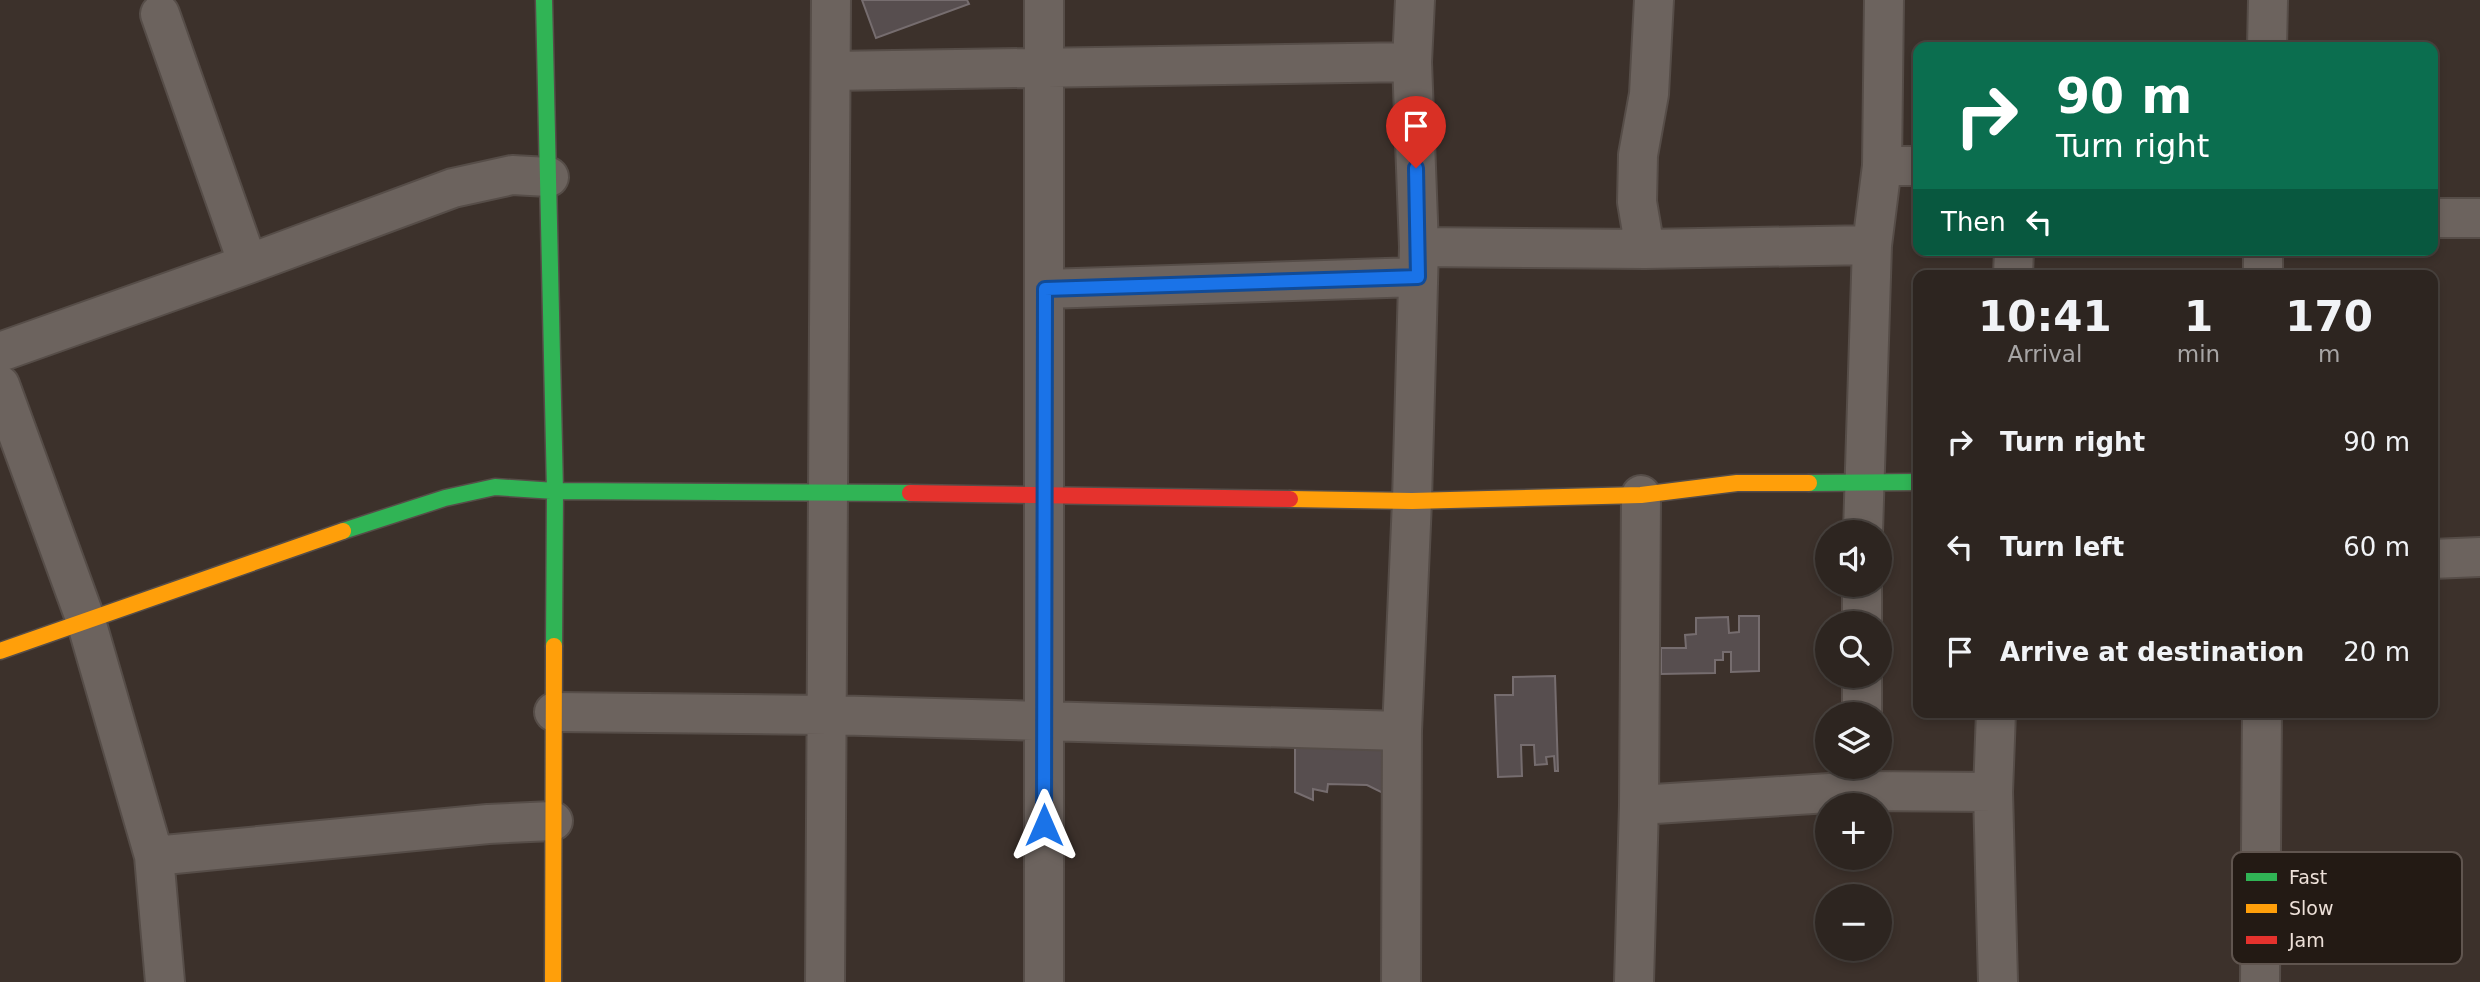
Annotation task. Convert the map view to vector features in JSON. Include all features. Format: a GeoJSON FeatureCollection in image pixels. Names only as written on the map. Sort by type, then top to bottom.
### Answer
{"type":"FeatureCollection","features":[{"type":"Feature","properties":{"kind":"street"},"geometry":{"type":"LineString","coordinates":[[544,0],[555,491],[553,982]]}},
{"type":"Feature","properties":{"kind":"street"},"geometry":{"type":"LineString","coordinates":[[825,982],[831,0]]}},
{"type":"Feature","properties":{"kind":"street"},"geometry":{"type":"LineString","coordinates":[[1044,0],[1044,982]]}},
{"type":"Feature","properties":{"kind":"street"},"geometry":{"type":"LineString","coordinates":[[1401,982],[1402,731],[1412,501],[1418,262],[1412,62],[1415,0]]}},
{"type":"Feature","properties":{"kind":"street"},"geometry":{"type":"LineString","coordinates":[[1645,249],[1637,202],[1638,155],[1649,94],[1654,0]]}},
{"type":"Feature","properties":{"kind":"street"},"geometry":{"type":"LineString","coordinates":[[1863,520],[1872,245],[1900,166],[1884,0]]}},
{"type":"Feature","properties":{"kind":"street"},"geometry":{"type":"LineString","coordinates":[[2267,42],[2268,0]]}},
{"type":"Feature","properties":{"kind":"street"},"geometry":{"type":"LineString","coordinates":[[160,13],[248,264]]}},
{"type":"Feature","properties":{"kind":"street"},"geometry":{"type":"LineString","coordinates":[[831,71],[1412,62]]}},
{"type":"Feature","properties":{"kind":"street"},"geometry":{"type":"LineString","coordinates":[[0,352],[453,188],[512,174],[549,177]]}},
{"type":"Feature","properties":{"kind":"street"},"geometry":{"type":"LineString","coordinates":[[2438,218],[2480,218]]}},
{"type":"Feature","properties":{"kind":"street"},"geometry":{"type":"LineString","coordinates":[[1045,289],[1418,262],[1645,249],[1872,245]]}},
{"type":"Feature","properties":{"kind":"street"},"geometry":{"type":"LineString","coordinates":[[0,385],[86,621],[154,856],[165,982]]}},
{"type":"Feature","properties":{"kind":"street"},"geometry":{"type":"LineString","coordinates":[[0,651],[365,523],[445,498],[495,487],[555,491],[1045,494],[1412,501],[1641,495],[1737,483],[1913,482]]}},
{"type":"Feature","properties":{"kind":"street"},"geometry":{"type":"LineString","coordinates":[[1634,982],[1639,805],[1641,495]]}},
{"type":"Feature","properties":{"kind":"street"},"geometry":{"type":"LineString","coordinates":[[2438,559],[2480,557]]}},
{"type":"Feature","properties":{"kind":"street"},"geometry":{"type":"LineString","coordinates":[[554,712],[827,715],[1402,731]]}},
{"type":"Feature","properties":{"kind":"street"},"geometry":{"type":"LineString","coordinates":[[1996,718],[1993,792],[1998,982]]}},
{"type":"Feature","properties":{"kind":"street"},"geometry":{"type":"LineString","coordinates":[[2261,852],[2262,718]]}},
{"type":"Feature","properties":{"kind":"street"},"geometry":{"type":"LineString","coordinates":[[1639,805],[1861,779],[1993,792]]}},
{"type":"Feature","properties":{"kind":"street"},"geometry":{"type":"LineString","coordinates":[[154,856],[488,824],[553,821]]}},
{"type":"Feature","properties":{"kind":"street"},"geometry":{"type":"LineString","coordinates":[[2260,964],[2260,982]]}},
{"type":"Feature","properties":{"kind":"building"},"geometry":{"type":"Polygon","coordinates":[[[862,0],[967,0],[969,4],[876,38],[862,0]]]}},
{"type":"Feature","properties":{"kind":"building"},"geometry":{"type":"Polygon","coordinates":[[[1739,616],[1759,616],[1759,671],[1731,672],[1731,652],[1723,652],[1723,660],[1715,660],[1715,673],[1661,674],[1661,648],[1686,648],[1685,635],[1696,634],[1696,618],[1728,617],[1729,633],[1739,632],[1739,616]]]}},
{"type":"Feature","properties":{"kind":"building"},"geometry":{"type":"Polygon","coordinates":[[[1555,676],[1558,771],[1555,771],[1554,756],[1546,757],[1547,764],[1535,765],[1534,745],[1521,745],[1522,776],[1498,777],[1495,695],[1513,695],[1513,677],[1555,676]]]}},
{"type":"Feature","properties":{"kind":"building"},"geometry":{"type":"Polygon","coordinates":[[[1385,743],[1385,794],[1367,785],[1328,784],[1327,792],[1313,789],[1313,800],[1295,792],[1295,744],[1385,743]]]}},
{"type":"Feature","properties":{"kind":"traffic: fast"},"geometry":{"type":"LineString","coordinates":[[544,0],[555,491],[554,646]]}},
{"type":"Feature","properties":{"kind":"traffic: fast"},"geometry":{"type":"LineString","coordinates":[[1809,483],[1913,482]]}},
{"type":"Feature","properties":{"kind":"traffic: fast"},"geometry":{"type":"LineString","coordinates":[[343,531],[445,498],[495,487],[555,491],[910,493]]}},
{"type":"Feature","properties":{"kind":"traffic: slow"},"geometry":{"type":"LineString","coordinates":[[1290,499],[1412,501],[1641,495],[1737,483],[1809,483]]}},
{"type":"Feature","properties":{"kind":"traffic: slow"},"geometry":{"type":"LineString","coordinates":[[0,651],[343,531]]}},
{"type":"Feature","properties":{"kind":"traffic: slow"},"geometry":{"type":"LineString","coordinates":[[553,982],[554,646]]}},
{"type":"Feature","properties":{"kind":"traffic: jam"},"geometry":{"type":"LineString","coordinates":[[910,493],[1290,499]]}},
{"type":"Feature","properties":{"kind":"route"},"geometry":{"type":"LineString","coordinates":[[1044,825],[1045,289],[1418,277],[1416,168]]}}]}
